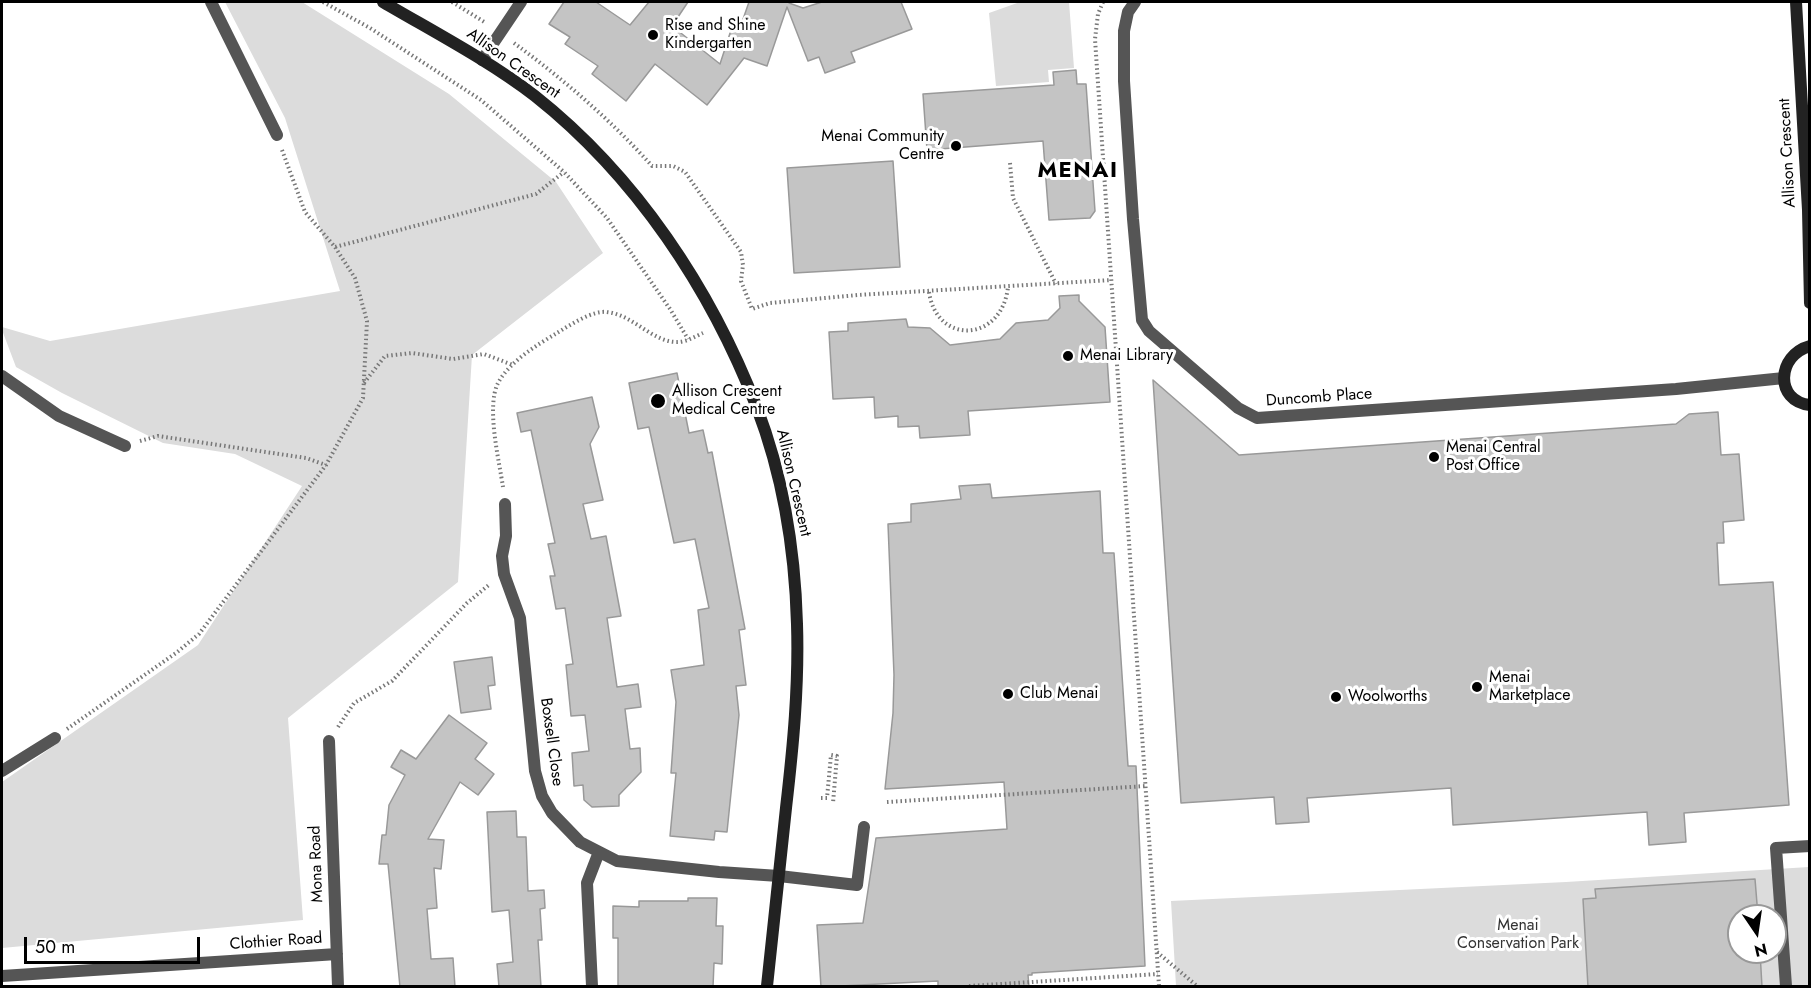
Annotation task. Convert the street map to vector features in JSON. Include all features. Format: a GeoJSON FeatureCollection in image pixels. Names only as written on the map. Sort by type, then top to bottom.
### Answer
{"type":"FeatureCollection","features":[{"type":"Feature","properties":{"kind":"street"},"geometry":{"type":"LineString","coordinates":[[211,2],[277,135]]}},
{"type":"Feature","properties":{"kind":"street","name":"Allison Crescent"},"geometry":{"type":"LineString","coordinates":[[383,2],[482,60],[552,111],[600,156],[631,190],[676,253],[705,299],[758,410],[769,444],[787,519],[795,580],[797,622],[797,693],[794,731],[767,987]]}},
{"type":"Feature","properties":{"kind":"street"},"geometry":{"type":"LineString","coordinates":[[482,60],[521,2]]}},
{"type":"Feature","properties":{"kind":"street","name":"Duncomb Place"},"geometry":{"type":"LineString","coordinates":[[1135,2],[1128,12],[1124,31],[1124,81],[1142,320],[1149,331],[1238,408],[1257,418],[1667,390],[1784,378]]}},
{"type":"Feature","properties":{"kind":"street","name":"Allison Crescent"},"geometry":{"type":"LineString","coordinates":[[1796,2],[1808,210],[1809,303]]}},
{"type":"Feature","properties":{"kind":"street"},"geometry":{"type":"LineString","coordinates":[[1809,346],[1798,349],[1790,356],[1785,365],[1784,378],[1789,393],[1796,400],[1809,405]]}},
{"type":"Feature","properties":{"kind":"street"},"geometry":{"type":"LineString","coordinates":[[2,376],[59,416],[125,446]]}},
{"type":"Feature","properties":{"kind":"street","name":"Boxsell Close"},"geometry":{"type":"LineString","coordinates":[[505,504],[506,536],[502,556],[504,574],[520,618],[536,771],[542,796],[565,829],[580,842],[617,861],[857,885],[864,827]]}},
{"type":"Feature","properties":{"kind":"street"},"geometry":{"type":"LineString","coordinates":[[2,771],[55,738]]}},
{"type":"Feature","properties":{"kind":"street","name":"Mona Road"},"geometry":{"type":"LineString","coordinates":[[329,741],[338,987]]}},
{"type":"Feature","properties":{"kind":"street"},"geometry":{"type":"LineString","coordinates":[[1786,987],[1776,848],[1809,846]]}},
{"type":"Feature","properties":{"kind":"street"},"geometry":{"type":"LineString","coordinates":[[592,987],[587,884],[599,852]]}},
{"type":"Feature","properties":{"kind":"street","name":"Clothier Road"},"geometry":{"type":"LineString","coordinates":[[2,976],[337,954]]}},
{"type":"Feature","properties":{"kind":"path"},"geometry":{"type":"LineString","coordinates":[[323,2],[370,28],[482,100],[564,172],[607,218],[688,339]]}},
{"type":"Feature","properties":{"kind":"path"},"geometry":{"type":"LineString","coordinates":[[452,2],[500,32],[546,66],[632,144],[652,166],[673,166],[685,172],[741,252],[743,265],[741,281],[752,309],[770,303],[858,295],[1111,279]]}},
{"type":"Feature","properties":{"kind":"path"},"geometry":{"type":"LineString","coordinates":[[1102,2],[1095,39],[1159,987]]}},
{"type":"Feature","properties":{"kind":"path"},"geometry":{"type":"LineString","coordinates":[[55,738],[176,653],[199,634],[326,465],[363,398],[367,321],[355,278],[335,247],[305,212],[277,135]]}},
{"type":"Feature","properties":{"kind":"path"},"geometry":{"type":"LineString","coordinates":[[1010,164],[1013,198],[1056,284]]}},
{"type":"Feature","properties":{"kind":"path"},"geometry":{"type":"LineString","coordinates":[[335,247],[536,194],[564,172]]}},
{"type":"Feature","properties":{"kind":"path"},"geometry":{"type":"LineString","coordinates":[[929,292],[931,305],[938,316],[947,324],[958,329],[971,330],[983,327],[998,316],[1007,300],[1008,287]]}},
{"type":"Feature","properties":{"kind":"path"},"geometry":{"type":"LineString","coordinates":[[505,504],[492,406],[498,383],[513,365],[538,344],[579,320],[605,311],[628,318],[656,337],[678,342],[703,333]]}},
{"type":"Feature","properties":{"kind":"path"},"geometry":{"type":"LineString","coordinates":[[363,383],[385,356],[412,353],[453,359],[484,354],[513,365]]}},
{"type":"Feature","properties":{"kind":"path"},"geometry":{"type":"LineString","coordinates":[[125,446],[158,436],[306,458],[326,465]]}},
{"type":"Feature","properties":{"kind":"path"},"geometry":{"type":"LineString","coordinates":[[329,741],[354,703],[392,681],[467,603],[504,574]]}},
{"type":"Feature","properties":{"kind":"path"},"geometry":{"type":"LineString","coordinates":[[820,798],[827,798],[831,755],[837,756],[833,803]]}},
{"type":"Feature","properties":{"kind":"path"},"geometry":{"type":"LineString","coordinates":[[887,802],[1147,786]]}},
{"type":"Feature","properties":{"kind":"path"},"geometry":{"type":"LineString","coordinates":[[1157,951],[1197,987]]}},
{"type":"Feature","properties":{"kind":"path"},"geometry":{"type":"LineString","coordinates":[[969,987],[1158,974]]}},
{"type":"Feature","properties":{"kind":"green space"},"geometry":{"type":"Polygon","coordinates":[[[225,2],[302,2],[449,94],[556,182],[603,253],[472,355],[458,582],[288,718],[303,920],[2,948],[2,782],[198,645],[302,486],[235,454],[163,443],[62,393],[16,367],[2,330],[2,327],[50,341],[340,291],[285,118],[225,2]]]}},
{"type":"Feature","properties":{"kind":"green space"},"geometry":{"type":"Polygon","coordinates":[[[1020,2],[1069,2],[1074,68],[1048,70],[1049,82],[996,86],[989,13],[1020,2]]]}},
{"type":"Feature","properties":{"kind":"green space","name":"Menai Conservation Park"},"geometry":{"type":"Polygon","coordinates":[[[1809,867],[1809,986],[1176,986],[1171,901],[1566,882],[1809,867]]]}},
{"type":"Feature","properties":{"kind":"building"},"geometry":{"type":"Polygon","coordinates":[[[564,2],[596,2],[630,25],[649,2],[688,2],[672,26],[720,64],[733,24],[741,25],[749,2],[789,2],[803,8],[822,2],[901,2],[912,29],[851,52],[855,62],[825,73],[819,57],[808,61],[787,7],[767,66],[744,58],[707,105],[655,64],[626,101],[592,74],[598,66],[565,44],[570,37],[549,24],[564,2]]]}},
{"type":"Feature","properties":{"kind":"building","name":"Menai Community Centre"},"geometry":{"type":"Polygon","coordinates":[[[1076,70],[1077,84],[1086,84],[1095,211],[1090,218],[1049,220],[1043,141],[927,150],[923,94],[1054,85],[1053,72],[1076,70]]]}},
{"type":"Feature","properties":{"kind":"building"},"geometry":{"type":"Polygon","coordinates":[[[893,161],[900,267],[794,273],[787,168],[893,161]]]}},
{"type":"Feature","properties":{"kind":"building"},"geometry":{"type":"Polygon","coordinates":[[[1079,295],[1079,301],[1105,327],[1110,402],[968,411],[970,435],[920,438],[919,426],[898,427],[898,416],[875,418],[874,397],[833,399],[829,332],[848,331],[848,323],[906,319],[908,327],[930,328],[950,345],[1000,339],[1016,323],[1048,320],[1060,308],[1059,296],[1079,295]]]}},
{"type":"Feature","properties":{"kind":"building"},"geometry":{"type":"Polygon","coordinates":[[[677,373],[689,433],[703,430],[708,453],[712,452],[745,629],[739,630],[746,685],[736,686],[739,715],[727,832],[715,831],[714,840],[670,836],[676,773],[671,773],[676,702],[671,670],[704,665],[698,610],[709,608],[695,539],[674,543],[649,427],[638,429],[629,383],[677,373]]]}},
{"type":"Feature","properties":{"kind":"building","name":"Menai Marketplace"},"geometry":{"type":"Polygon","coordinates":[[[1153,380],[1239,455],[1676,424],[1689,414],[1718,412],[1721,455],[1739,454],[1744,520],[1723,522],[1724,543],[1717,543],[1719,585],[1773,582],[1789,805],[1684,813],[1686,842],[1649,845],[1647,812],[1453,825],[1451,788],[1307,798],[1309,822],[1276,824],[1274,797],[1181,803],[1153,380]]]}},
{"type":"Feature","properties":{"kind":"building"},"geometry":{"type":"Polygon","coordinates":[[[592,397],[599,427],[590,444],[603,500],[583,504],[591,539],[606,536],[621,616],[607,618],[617,687],[638,684],[641,707],[625,709],[630,749],[640,748],[641,772],[619,795],[619,806],[592,807],[584,800],[583,785],[574,786],[572,753],[589,751],[585,715],[571,716],[566,665],[573,664],[565,608],[556,609],[550,576],[555,576],[548,544],[555,543],[531,430],[521,432],[517,413],[592,397]]]}},
{"type":"Feature","properties":{"kind":"building","name":"Club Menai"},"geometry":{"type":"Polygon","coordinates":[[[990,484],[992,498],[1100,491],[1103,553],[1114,553],[1128,766],[1136,766],[1145,966],[1032,973],[1028,975],[1029,987],[938,987],[938,981],[821,987],[817,925],[863,923],[876,838],[1007,829],[1004,782],[885,789],[893,713],[894,675],[888,524],[911,522],[911,504],[961,499],[959,486],[990,484]]]}},
{"type":"Feature","properties":{"kind":"building"},"geometry":{"type":"Polygon","coordinates":[[[492,657],[495,685],[488,686],[491,709],[461,713],[454,662],[492,657]]]}},
{"type":"Feature","properties":{"kind":"building"},"geometry":{"type":"Polygon","coordinates":[[[449,715],[487,743],[475,759],[494,774],[478,795],[460,782],[428,839],[444,840],[441,869],[434,868],[437,908],[427,909],[431,959],[453,958],[455,987],[400,987],[388,864],[379,864],[382,835],[386,835],[389,805],[405,775],[391,767],[401,750],[416,759],[449,715]]]}},
{"type":"Feature","properties":{"kind":"building"},"geometry":{"type":"Polygon","coordinates":[[[516,811],[517,837],[526,837],[528,891],[544,890],[545,908],[540,909],[542,940],[538,940],[541,987],[499,987],[497,964],[513,962],[509,910],[492,912],[487,812],[516,811]]]}},
{"type":"Feature","properties":{"kind":"building"},"geometry":{"type":"Polygon","coordinates":[[[1755,879],[1757,904],[1727,904],[1727,964],[1761,964],[1762,987],[1588,987],[1583,899],[1596,898],[1595,889],[1755,879]]]}},
{"type":"Feature","properties":{"kind":"building"},"geometry":{"type":"Polygon","coordinates":[[[688,898],[717,898],[716,926],[723,926],[722,964],[714,963],[713,987],[618,987],[618,938],[613,938],[613,906],[639,907],[639,901],[688,901],[688,898]]]}},
{"type":"Feature","properties":{"kind":"place","name":"Rise and Shine Kindergarten"},"geometry":{"type":"Point","coordinates":[653,35]}},
{"type":"Feature","properties":{"kind":"place","name":"Menai Community Centre"},"geometry":{"type":"Point","coordinates":[956,146]}},
{"type":"Feature","properties":{"kind":"place","name":"Menai Library"},"geometry":{"type":"Point","coordinates":[1068,356]}},
{"type":"Feature","properties":{"kind":"place","name":"Allison Crescent Medical Centre"},"geometry":{"type":"Point","coordinates":[658,401]}},
{"type":"Feature","properties":{"kind":"place","name":"Menai Central Post Office"},"geometry":{"type":"Point","coordinates":[1434,457]}},
{"type":"Feature","properties":{"kind":"place","name":"Menai Marketplace"},"geometry":{"type":"Point","coordinates":[1477,687]}},
{"type":"Feature","properties":{"kind":"place","name":"Club Menai"},"geometry":{"type":"Point","coordinates":[1008,694]}},
{"type":"Feature","properties":{"kind":"place","name":"Woolworths"},"geometry":{"type":"Point","coordinates":[1336,697]}},
{"type":"Feature","properties":{"kind":"district","name":"MENAI"},"geometry":{"type":"Point","coordinates":[1078,172]}}]}
